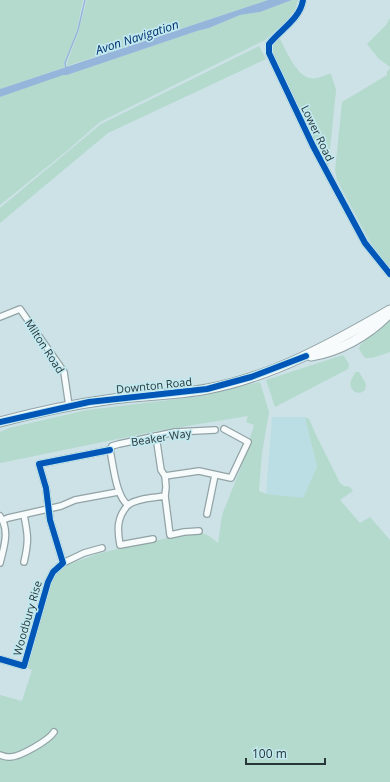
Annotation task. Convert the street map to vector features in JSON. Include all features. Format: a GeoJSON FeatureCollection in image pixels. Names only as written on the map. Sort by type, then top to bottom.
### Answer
{"type":"FeatureCollection","features":[{"type":"Feature","properties":{"kind":"highway","name":"Downton Road"},"geometry":{"type":"LineString","coordinates":[[0,422],[69,406],[118,398],[207,389],[251,377],[306,356],[390,310]]}},
{"type":"Feature","properties":{"kind":"highway","name":"Downton Road"},"geometry":{"type":"LineString","coordinates":[[306,356],[323,354],[354,339],[376,326],[390,313]]}},
{"type":"Feature","properties":{"kind":"street","name":"Lower Road"},"geometry":{"type":"LineString","coordinates":[[303,0],[302,6],[296,17],[275,36],[269,44],[269,53],[328,176],[366,243],[390,274]]}},
{"type":"Feature","properties":{"kind":"street","name":"Milton Road"},"geometry":{"type":"LineString","coordinates":[[0,317],[20,310],[64,372],[69,406]]}},
{"type":"Feature","properties":{"kind":"street","name":"Beaker Way"},"geometry":{"type":"LineString","coordinates":[[110,450],[112,446],[119,444],[176,432],[214,430]]}},
{"type":"Feature","properties":{"kind":"street"},"geometry":{"type":"LineString","coordinates":[[164,476],[198,471],[231,478],[248,442],[224,430]]}},
{"type":"Feature","properties":{"kind":"street"},"geometry":{"type":"LineString","coordinates":[[156,436],[161,470],[166,487],[165,496],[170,535]]}},
{"type":"Feature","properties":{"kind":"street"},"geometry":{"type":"LineString","coordinates":[[63,563],[50,520],[46,488],[39,464],[110,450],[118,492],[123,502],[128,505]]}},
{"type":"Feature","properties":{"kind":"street"},"geometry":{"type":"LineString","coordinates":[[207,514],[215,475]]}},
{"type":"Feature","properties":{"kind":"street"},"geometry":{"type":"LineString","coordinates":[[0,563],[6,537],[2,518],[24,515],[61,506],[75,500],[118,492]]}},
{"type":"Feature","properties":{"kind":"street"},"geometry":{"type":"LineString","coordinates":[[153,539],[119,544],[118,523],[122,513],[128,505],[137,500],[165,496]]}},
{"type":"Feature","properties":{"kind":"street"},"geometry":{"type":"LineString","coordinates":[[24,515],[28,534],[28,547],[24,562]]}},
{"type":"Feature","properties":{"kind":"street"},"geometry":{"type":"LineString","coordinates":[[162,537],[184,532],[198,531]]}},
{"type":"Feature","properties":{"kind":"street","name":"Woodbury Rise"},"geometry":{"type":"LineString","coordinates":[[0,659],[24,666],[48,582],[53,572],[63,563],[79,555],[102,548]]}},
{"type":"Feature","properties":{"kind":"street"},"geometry":{"type":"LineString","coordinates":[[0,755],[10,758],[31,750],[52,734]]}},
{"type":"Feature","properties":{"kind":"shaded area"},"geometry":{"type":"Polygon","coordinates":[[[272,417],[305,417],[317,467],[303,499],[266,494],[272,417]]]}},
{"type":"Feature","properties":{"kind":"green space"},"geometry":{"type":"Polygon","coordinates":[[[0,0],[83,0],[77,30],[64,63],[65,67],[0,89],[0,0]]]}},
{"type":"Feature","properties":{"kind":"green space"},"geometry":{"type":"Polygon","coordinates":[[[87,0],[268,0],[67,66],[87,0]]]}},
{"type":"Feature","properties":{"kind":"green space"},"geometry":{"type":"Polygon","coordinates":[[[292,0],[298,0],[295,10],[286,21],[265,40],[100,122],[0,205],[0,97],[63,74],[67,75],[209,28],[240,15],[260,12],[292,0]]]}},
{"type":"Feature","properties":{"kind":"green space"},"geometry":{"type":"Polygon","coordinates":[[[390,18],[390,67],[378,58],[367,44],[386,25],[390,18]]]}},
{"type":"Feature","properties":{"kind":"green space"},"geometry":{"type":"Polygon","coordinates":[[[279,37],[296,67],[305,76],[316,78],[331,74],[336,90],[328,169],[272,55],[273,45],[279,37]]]}},
{"type":"Feature","properties":{"kind":"green space"},"geometry":{"type":"Polygon","coordinates":[[[259,46],[266,59],[108,133],[0,223],[0,208],[101,124],[259,46]]]}},
{"type":"Feature","properties":{"kind":"green space"},"geometry":{"type":"Polygon","coordinates":[[[390,68],[390,270],[369,240],[337,180],[335,171],[342,102],[387,75],[390,68]]]}},
{"type":"Feature","properties":{"kind":"green space"},"geometry":{"type":"Polygon","coordinates":[[[390,320],[390,352],[372,358],[365,358],[359,349],[360,345],[390,320]]]}},
{"type":"Feature","properties":{"kind":"green space"},"geometry":{"type":"Polygon","coordinates":[[[343,355],[349,364],[348,369],[275,407],[266,380],[343,355]]]}},
{"type":"Feature","properties":{"kind":"green space"},"geometry":{"type":"Polygon","coordinates":[[[356,372],[359,372],[366,384],[365,390],[360,393],[355,392],[350,385],[356,372]]]}},
{"type":"Feature","properties":{"kind":"green space"},"geometry":{"type":"Polygon","coordinates":[[[260,382],[269,412],[262,453],[259,491],[266,494],[303,498],[317,467],[305,417],[309,419],[340,483],[344,486],[350,487],[353,491],[340,500],[360,523],[370,517],[390,540],[390,782],[0,782],[0,695],[22,701],[32,670],[26,667],[51,582],[61,567],[97,554],[185,534],[204,534],[210,536],[218,543],[222,515],[240,470],[254,425],[246,422],[248,416],[157,431],[0,463],[0,432],[9,428],[87,410],[195,397],[260,382]]]}},
{"type":"Feature","properties":{"kind":"water"},"geometry":{"type":"Polygon","coordinates":[[[268,0],[292,0],[260,12],[240,15],[209,28],[0,97],[0,89],[268,0]]]}},
{"type":"Feature","properties":{"kind":"waterway"},"geometry":{"type":"LineString","coordinates":[[66,68],[65,63],[78,30],[85,0]]}},
{"type":"Feature","properties":{"kind":"cycle path"},"geometry":{"type":"LineString","coordinates":[[303,0],[298,13],[269,44],[269,53],[313,146],[365,243],[390,274]]}},
{"type":"Feature","properties":{"kind":"cycle path"},"geometry":{"type":"LineString","coordinates":[[0,422],[89,402],[207,389],[251,377],[306,356]]}},
{"type":"Feature","properties":{"kind":"cycle path"},"geometry":{"type":"LineString","coordinates":[[0,659],[24,666],[48,582],[53,572],[63,563],[50,520],[46,488],[39,464],[110,450]]}},
{"type":"Feature","properties":{"kind":"water label","name":"Avon Navigation"},"geometry":{"type":"Point","coordinates":[137,37]}}]}
